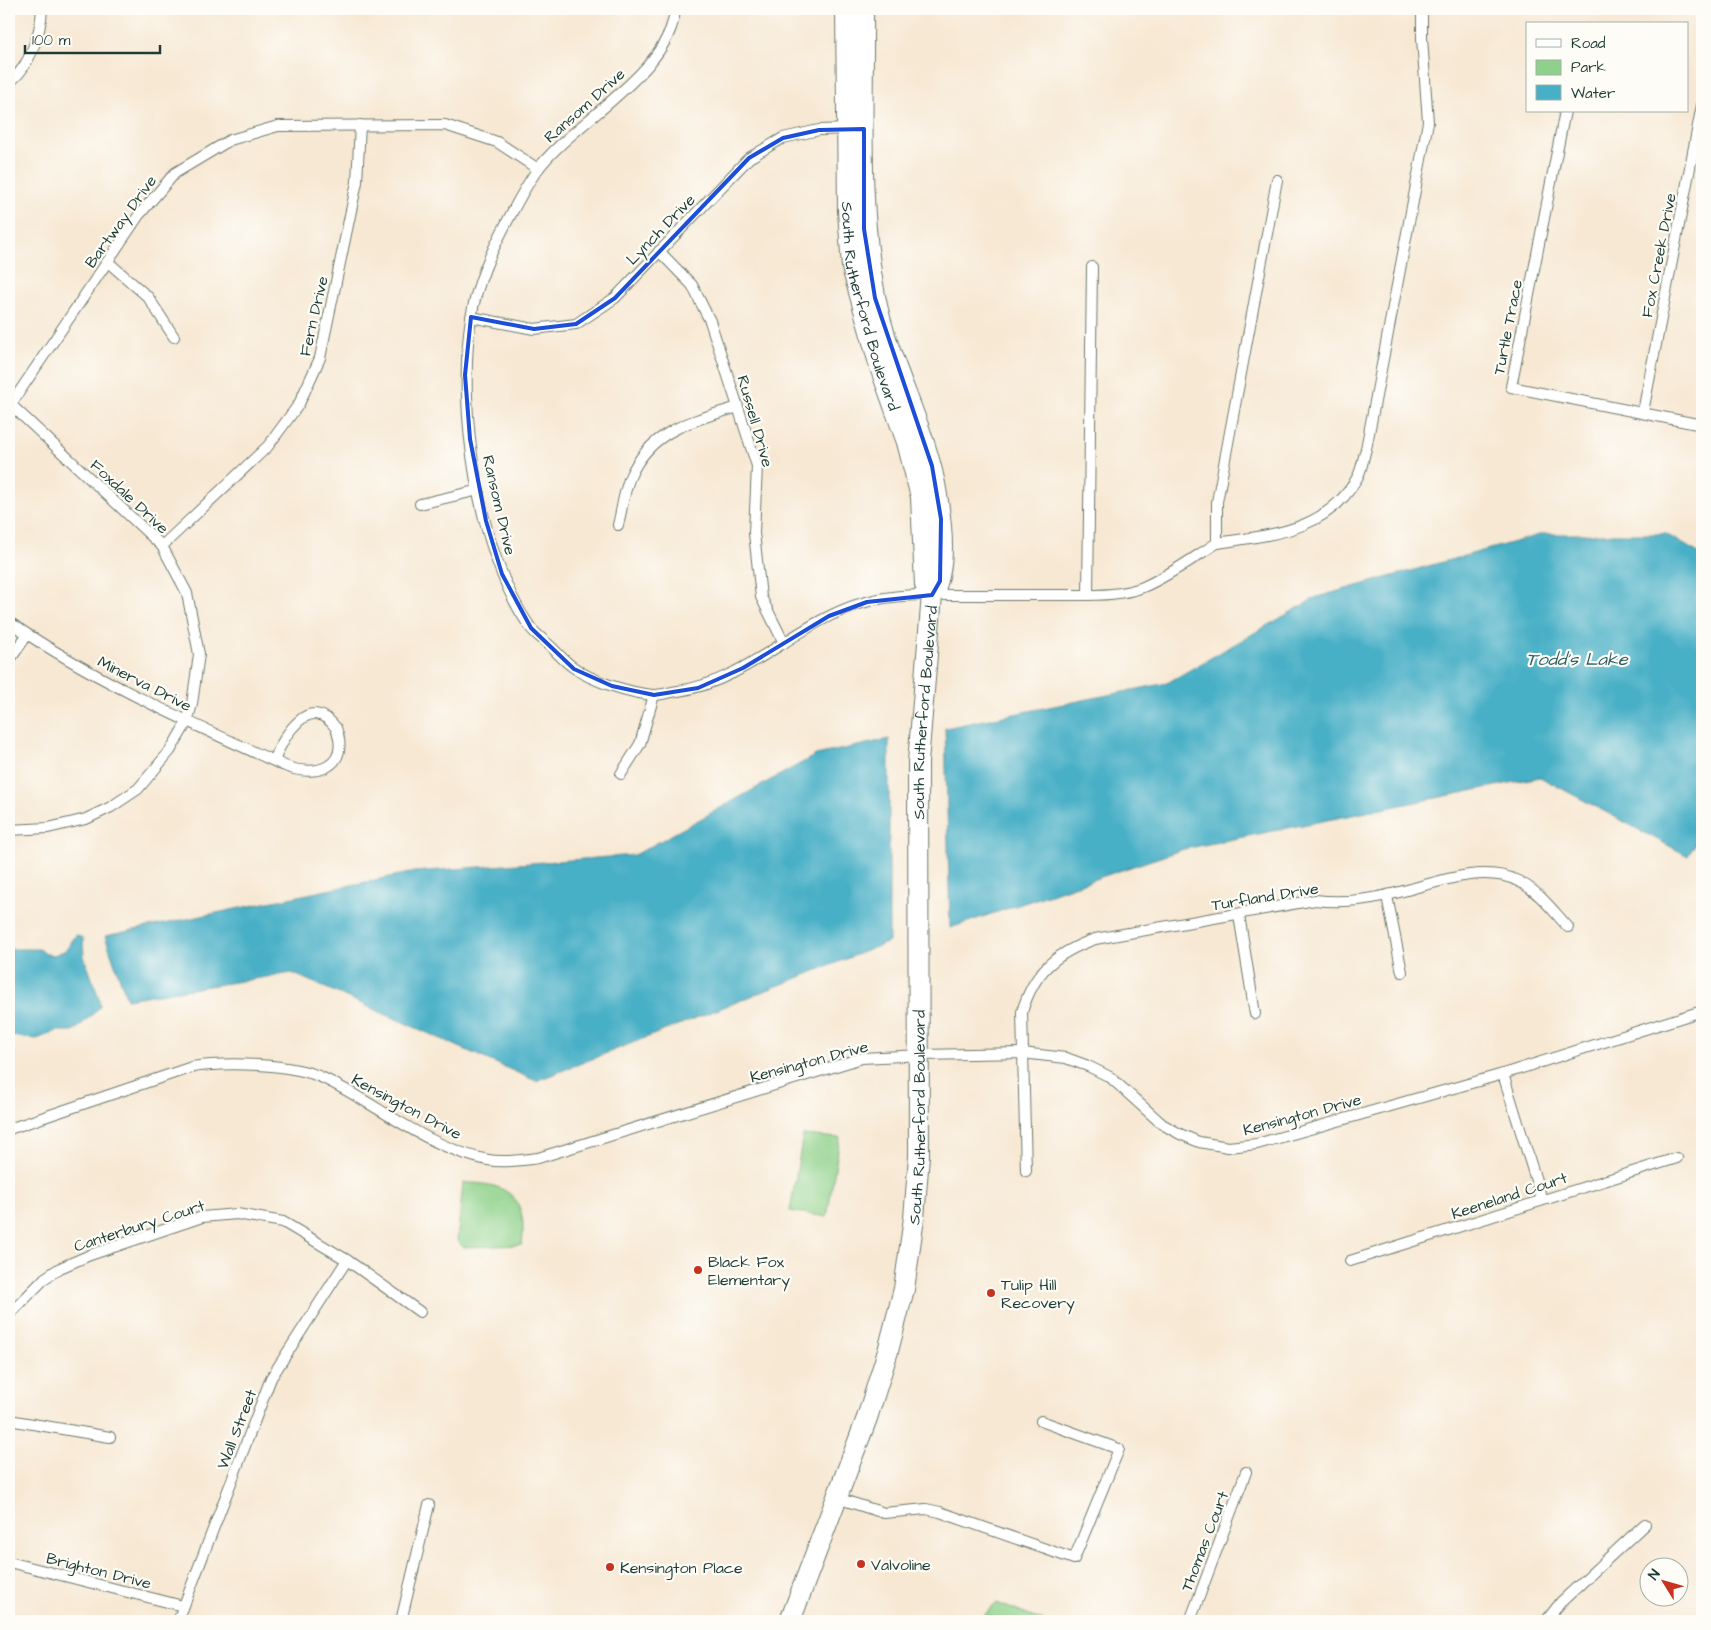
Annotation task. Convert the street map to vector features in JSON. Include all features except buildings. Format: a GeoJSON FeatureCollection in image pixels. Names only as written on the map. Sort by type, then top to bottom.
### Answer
{"type":"FeatureCollection","features":[{"type":"Feature","properties":{"kind":"highway","name":"South Rutherford Boulevard"},"geometry":{"type":"LineString","coordinates":[[846,9],[856,129]]}},
{"type":"Feature","properties":{"kind":"highway","name":"South Rutherford Boulevard"},"geometry":{"type":"LineString","coordinates":[[790,1621],[867,1418],[904,1289],[920,1156],[921,1054],[918,762],[932,595],[925,585],[921,498],[907,442],[880,367],[852,267],[848,211],[856,129],[863,9]]}},
{"type":"Feature","properties":{"kind":"street"},"geometry":{"type":"LineString","coordinates":[[9,82],[16,78],[35,45],[42,9]]}},
{"type":"Feature","properties":{"kind":"street","name":"Ransom Drive"},"geometry":{"type":"LineString","coordinates":[[675,9],[675,19],[655,58],[626,89],[580,126],[538,169],[508,219],[482,272],[471,317],[465,375],[470,439],[479,490],[502,574],[531,628],[574,669],[612,686],[654,695],[698,688],[743,668],[829,616],[867,602],[904,596],[932,595],[1112,594],[1142,588],[1177,569],[1218,542]]}},
{"type":"Feature","properties":{"kind":"street"},"geometry":{"type":"LineString","coordinates":[[1277,180],[1252,306],[1218,502],[1218,542],[1294,530],[1341,502],[1358,477],[1366,449],[1428,122],[1422,38],[1422,9]]}},
{"type":"Feature","properties":{"kind":"street","name":"Fox Creek Drive"},"geometry":{"type":"LineString","coordinates":[[1642,412],[1702,105]]}},
{"type":"Feature","properties":{"kind":"street","name":"Turtle Trace"},"geometry":{"type":"LineString","coordinates":[[1565,112],[1511,386],[1702,425]]}},
{"type":"Feature","properties":{"kind":"street","name":"Bartway Drive"},"geometry":{"type":"LineString","coordinates":[[9,405],[139,215],[175,173],[230,140],[278,126],[445,124],[497,142],[538,169]]}},
{"type":"Feature","properties":{"kind":"street","name":"Fern Drive"},"geometry":{"type":"LineString","coordinates":[[162,546],[268,446],[299,404],[320,358],[357,182],[360,125]]}},
{"type":"Feature","properties":{"kind":"street","name":"Lynch Drive"},"geometry":{"type":"LineString","coordinates":[[471,317],[534,329],[576,324],[615,298],[749,158],[783,138],[819,130],[856,129]]}},
{"type":"Feature","properties":{"kind":"street","name":"Russell Drive"},"geometry":{"type":"LineString","coordinates":[[659,251],[692,285],[710,321],[757,466],[754,533],[761,597],[784,643]]}},
{"type":"Feature","properties":{"kind":"street"},"geometry":{"type":"LineString","coordinates":[[108,262],[148,297],[174,337]]}},
{"type":"Feature","properties":{"kind":"street"},"geometry":{"type":"LineString","coordinates":[[1088,595],[1092,267]]}},
{"type":"Feature","properties":{"kind":"street","name":"Foxdale Drive"},"geometry":{"type":"LineString","coordinates":[[9,405],[162,546],[187,593],[199,654],[192,704],[187,722],[159,766],[138,789],[98,814],[72,823],[9,830]]}},
{"type":"Feature","properties":{"kind":"street"},"geometry":{"type":"LineString","coordinates":[[618,525],[630,476],[652,443],[684,423],[738,407]]}},
{"type":"Feature","properties":{"kind":"street"},"geometry":{"type":"LineString","coordinates":[[420,504],[479,490]]}},
{"type":"Feature","properties":{"kind":"street","name":"Minerva Drive"},"geometry":{"type":"LineString","coordinates":[[9,622],[101,679],[187,722],[274,761],[304,772],[324,769],[332,763],[338,753],[339,744],[336,728],[321,716],[313,715],[303,718],[286,732],[274,761]]}},
{"type":"Feature","properties":{"kind":"street"},"geometry":{"type":"LineString","coordinates":[[9,661],[27,634]]}},
{"type":"Feature","properties":{"kind":"street"},"geometry":{"type":"LineString","coordinates":[[621,774],[640,744],[654,695]]}},
{"type":"Feature","properties":{"kind":"street","name":"Turfland Drive"},"geometry":{"type":"LineString","coordinates":[[1026,1171],[1022,1012],[1028,994],[1040,974],[1056,958],[1073,947],[1095,939],[1239,915],[1315,900],[1341,903],[1387,896],[1461,876],[1496,874],[1517,880],[1536,892],[1568,927]]}},
{"type":"Feature","properties":{"kind":"street"},"geometry":{"type":"LineString","coordinates":[[1387,896],[1402,972]]}},
{"type":"Feature","properties":{"kind":"street"},"geometry":{"type":"LineString","coordinates":[[1239,915],[1255,1014]]}},
{"type":"Feature","properties":{"kind":"street","name":"Kensington Drive"},"geometry":{"type":"LineString","coordinates":[[9,1129],[192,1067],[214,1063],[282,1068],[322,1077],[449,1149],[490,1160],[513,1161],[538,1158],[862,1058],[921,1054],[1022,1053],[1066,1058],[1088,1066],[1110,1077],[1162,1124],[1200,1142],[1228,1147],[1257,1144],[1503,1074],[1702,1011]]}},
{"type":"Feature","properties":{"kind":"street"},"geometry":{"type":"LineString","coordinates":[[1503,1074],[1542,1200]]}},
{"type":"Feature","properties":{"kind":"street","name":"Keeneland Court"},"geometry":{"type":"LineString","coordinates":[[1350,1260],[1677,1158]]}},
{"type":"Feature","properties":{"kind":"street","name":"Canterbury Court"},"geometry":{"type":"LineString","coordinates":[[9,1315],[45,1278],[60,1268],[90,1255],[202,1217],[236,1214],[283,1222],[347,1260],[420,1312]]}},
{"type":"Feature","properties":{"kind":"street","name":"Wall Street"},"geometry":{"type":"LineString","coordinates":[[178,1621],[271,1378],[347,1260]]}},
{"type":"Feature","properties":{"kind":"street"},"geometry":{"type":"LineString","coordinates":[[9,1420],[110,1437]]}},
{"type":"Feature","properties":{"kind":"street"},"geometry":{"type":"LineString","coordinates":[[837,1498],[884,1513],[926,1509],[940,1512],[1074,1559],[1119,1449],[1041,1421]]}},
{"type":"Feature","properties":{"kind":"street","name":"Thomas Court"},"geometry":{"type":"LineString","coordinates":[[1190,1621],[1246,1472]]}},
{"type":"Feature","properties":{"kind":"street"},"geometry":{"type":"LineString","coordinates":[[401,1621],[429,1505]]}},
{"type":"Feature","properties":{"kind":"street"},"geometry":{"type":"LineString","coordinates":[[1546,1621],[1560,1602],[1645,1524]]}},
{"type":"Feature","properties":{"kind":"street","name":"Brighton Drive"},"geometry":{"type":"LineString","coordinates":[[9,1562],[183,1606]]}},
{"type":"Feature","properties":{"kind":"highlighted area"},"geometry":{"type":"Polygon","coordinates":[[[864,129],[864,229],[875,298],[932,466],[941,519],[940,581],[932,595],[867,602],[829,616],[743,668],[698,688],[654,695],[612,686],[574,669],[531,628],[502,574],[486,521],[470,439],[465,375],[471,317],[534,329],[576,324],[615,298],[749,158],[783,138],[819,130],[864,129]]]}},
{"type":"Feature","properties":{"kind":"green space"},"geometry":{"type":"Polygon","coordinates":[[[803,1135],[840,1138],[827,1217],[790,1211],[803,1135]]]}},
{"type":"Feature","properties":{"kind":"green space"},"geometry":{"type":"Polygon","coordinates":[[[463,1183],[479,1183],[492,1186],[512,1196],[518,1204],[522,1215],[522,1245],[463,1247],[457,1241],[463,1183]]]}},
{"type":"Feature","properties":{"kind":"green space"},"geometry":{"type":"Polygon","coordinates":[[[997,1603],[1044,1621],[978,1621],[997,1603]]]}},
{"type":"Feature","properties":{"kind":"water","name":"Todd's Lake"},"geometry":{"type":"Polygon","coordinates":[[[1543,534],[1666,534],[1702,555],[1702,832],[1688,856],[1540,777],[1184,849],[950,928],[945,728],[1167,683],[1317,597],[1543,534]]]}},
{"type":"Feature","properties":{"kind":"water"},"geometry":{"type":"Polygon","coordinates":[[[889,739],[889,942],[536,1081],[292,973],[127,999],[105,936],[414,872],[635,855],[816,755],[889,739]]]}},
{"type":"Feature","properties":{"kind":"water"},"geometry":{"type":"Polygon","coordinates":[[[76,935],[83,938],[84,956],[100,1006],[78,1028],[72,1031],[57,1031],[37,1039],[9,1036],[9,949],[39,949],[46,954],[54,955],[66,950],[76,935]]]}},
{"type":"Feature","properties":{"kind":"place","name":"Black Fox Elementary"},"geometry":{"type":"Point","coordinates":[698,1270]}},
{"type":"Feature","properties":{"kind":"place","name":"Tulip Hill Recovery"},"geometry":{"type":"Point","coordinates":[991,1293]}},
{"type":"Feature","properties":{"kind":"place","name":"Valvoline"},"geometry":{"type":"Point","coordinates":[861,1564]}},
{"type":"Feature","properties":{"kind":"place","name":"Kensington Place"},"geometry":{"type":"Point","coordinates":[610,1567]}}]}
